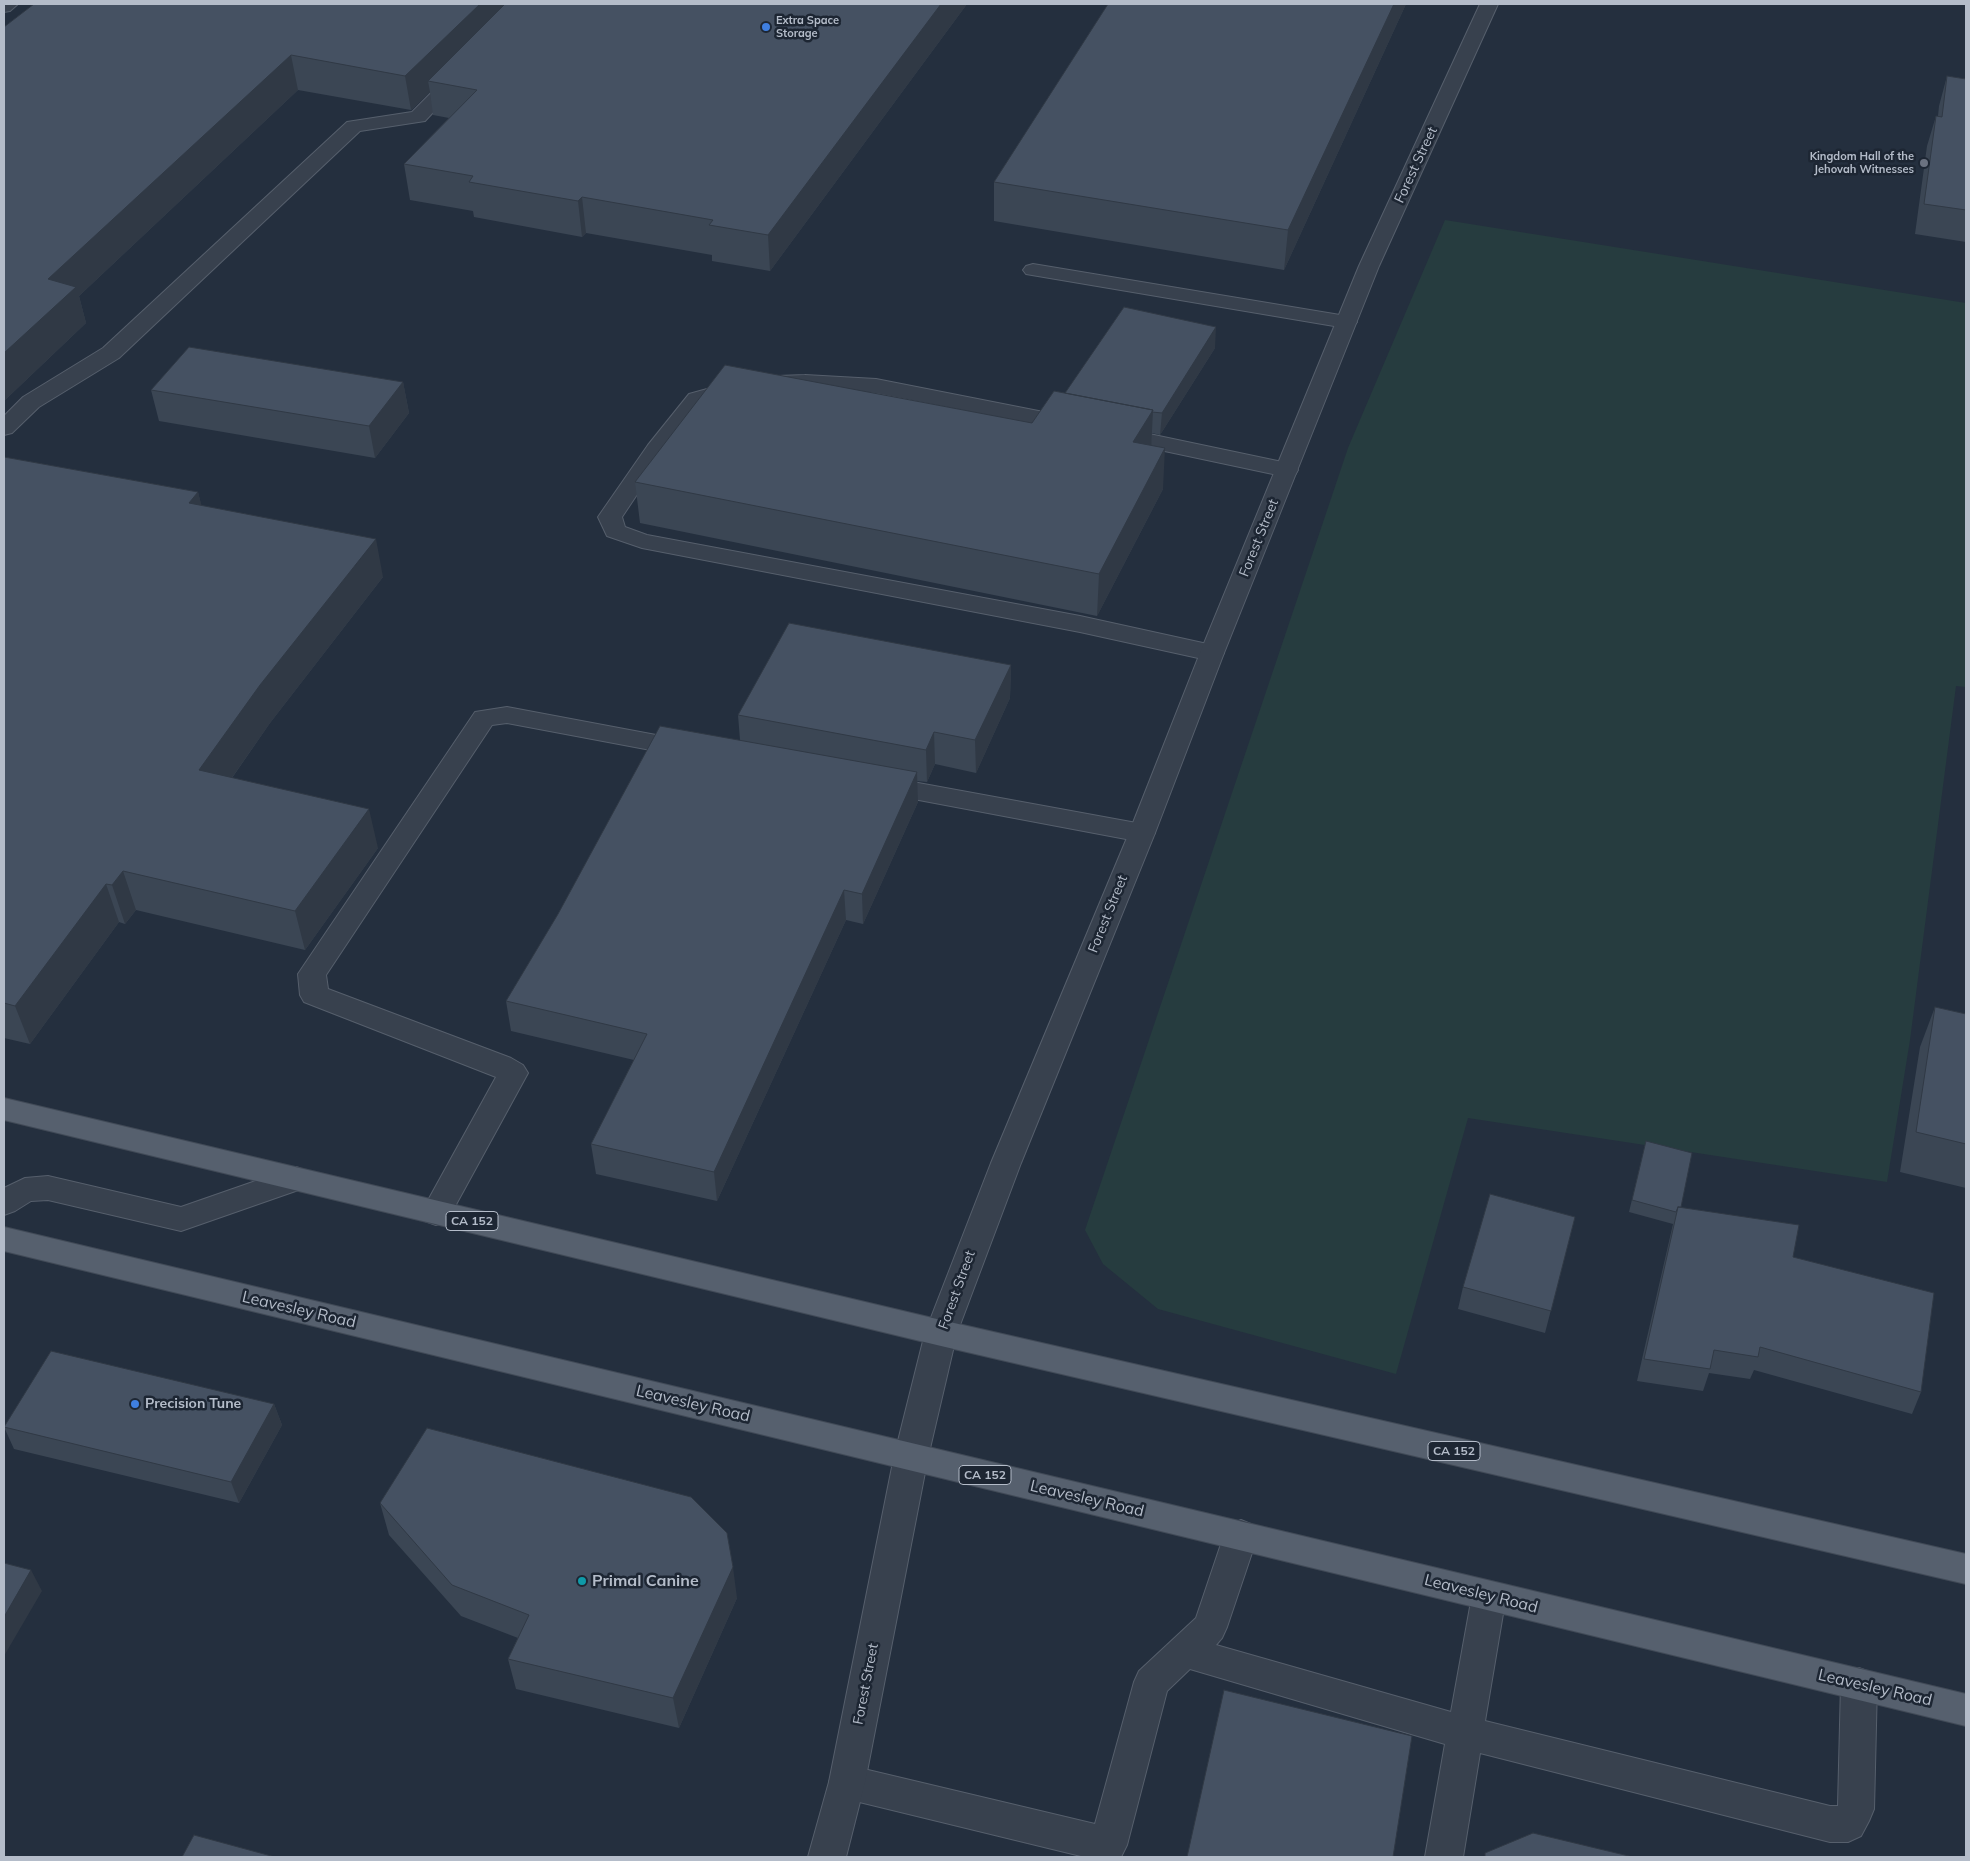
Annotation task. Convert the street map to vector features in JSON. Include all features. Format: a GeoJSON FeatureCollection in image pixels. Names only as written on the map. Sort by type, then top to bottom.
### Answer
{"type":"FeatureCollection","features":[{"type":"Feature","properties":{"kind":"main road","name":"CA 152"},"geometry":{"type":"LineString","coordinates":[[4,1110],[941,1333],[1966,1569]]}},
{"type":"Feature","properties":{"kind":"main road","name":"Leavesley Road"},"geometry":{"type":"LineString","coordinates":[[4,1239],[1966,1710]]}},
{"type":"Feature","properties":{"kind":"street"},"geometry":{"type":"LineString","coordinates":[[4,7],[9,4]]}},
{"type":"Feature","properties":{"kind":"street","name":"Forest Street"},"geometry":{"type":"LineString","coordinates":[[827,1857],[847,1782],[911,1457],[941,1333],[1006,1162],[1142,833],[1212,653],[1369,266],[1489,4]]}},
{"type":"Feature","properties":{"kind":"street"},"geometry":{"type":"LineString","coordinates":[[4,428],[31,402],[112,353],[354,126],[418,116],[474,60]]}},
{"type":"Feature","properties":{"kind":"street"},"geometry":{"type":"LineString","coordinates":[[1033,270],[1346,322]]}},
{"type":"Feature","properties":{"kind":"street"},"geometry":{"type":"LineString","coordinates":[[1212,653],[1080,624],[642,541],[615,531],[610,517],[656,450],[697,399],[720,391],[761,383],[805,381],[876,386],[1287,470]]}},
{"type":"Feature","properties":{"kind":"street"},"geometry":{"type":"LineString","coordinates":[[436,1213],[513,1073],[501,1066],[314,995],[312,974],[484,718],[507,715],[710,754]]}},
{"type":"Feature","properties":{"kind":"street"},"geometry":{"type":"LineString","coordinates":[[855,781],[1142,833]]}},
{"type":"Feature","properties":{"kind":"street"},"geometry":{"type":"LineString","coordinates":[[4,1203],[25,1190],[48,1188],[181,1219],[296,1179]]}},
{"type":"Feature","properties":{"kind":"street"},"geometry":{"type":"LineString","coordinates":[[847,1782],[1106,1851],[1152,1682],[1186,1652],[1210,1627],[1241,1535]]}},
{"type":"Feature","properties":{"kind":"street"},"geometry":{"type":"LineString","coordinates":[[1444,1857],[1489,1596]]}},
{"type":"Feature","properties":{"kind":"street"},"geometry":{"type":"LineString","coordinates":[[1186,1652],[1466,1733],[1830,1824],[1848,1824],[1856,1809],[1859,1684]]}},
{"type":"Feature","properties":{"kind":"green space"},"geometry":{"type":"Polygon","coordinates":[[[1445,220],[1966,303],[1966,687],[1956,686],[1910,1040],[1887,1182],[1468,1118],[1396,1374],[1158,1309],[1103,1264],[1085,1230],[1348,448],[1445,220]]]}},
{"type":"Feature","properties":{"kind":"building"},"geometry":{"type":"Polygon","coordinates":[[[34,4],[480,4],[405,76],[291,55],[48,279],[76,287],[4,353],[4,27],[34,4]]]}},
{"type":"Feature","properties":{"kind":"building"},"geometry":{"type":"Polygon","coordinates":[[[505,4],[941,4],[768,235],[709,225],[713,220],[582,197],[578,201],[469,182],[473,176],[404,164],[477,90],[428,81],[505,4]]]}},
{"type":"Feature","properties":{"kind":"building"},"geometry":{"type":"Polygon","coordinates":[[[1108,4],[1394,4],[1288,230],[994,182],[1108,4]]]}},
{"type":"Feature","properties":{"kind":"building"},"geometry":{"type":"Polygon","coordinates":[[[1947,76],[1966,79],[1966,210],[1924,204],[1936,116],[1942,117],[1947,76]]]}},
{"type":"Feature","properties":{"kind":"building"},"geometry":{"type":"Polygon","coordinates":[[[1124,307],[1216,327],[1162,413],[1065,393],[1124,307]]]}},
{"type":"Feature","properties":{"kind":"building"},"geometry":{"type":"Polygon","coordinates":[[[189,347],[403,382],[369,426],[151,390],[189,347]]]}},
{"type":"Feature","properties":{"kind":"building"},"geometry":{"type":"Polygon","coordinates":[[[725,365],[1032,423],[1054,391],[1153,410],[1133,442],[1165,448],[1099,574],[635,482],[725,365]]]}},
{"type":"Feature","properties":{"kind":"building"},"geometry":{"type":"Polygon","coordinates":[[[4,457],[198,492],[189,503],[376,539],[260,685],[199,770],[369,809],[295,911],[123,871],[112,885],[106,884],[15,1006],[4,1003],[4,457]]]}},
{"type":"Feature","properties":{"kind":"building"},"geometry":{"type":"Polygon","coordinates":[[[789,623],[1011,665],[975,740],[934,732],[926,750],[738,715],[789,623]]]}},
{"type":"Feature","properties":{"kind":"building"},"geometry":{"type":"Polygon","coordinates":[[[660,726],[917,772],[862,894],[844,890],[714,1172],[591,1144],[647,1034],[506,1001],[558,914],[660,726]]]}},
{"type":"Feature","properties":{"kind":"building"},"geometry":{"type":"Polygon","coordinates":[[[1935,1007],[1966,1014],[1966,1144],[1916,1132],[1935,1007]]]}},
{"type":"Feature","properties":{"kind":"building"},"geometry":{"type":"Polygon","coordinates":[[[1646,1141],[1692,1153],[1681,1207],[1678,1207],[1676,1212],[1632,1200],[1646,1141]]]}},
{"type":"Feature","properties":{"kind":"building"},"geometry":{"type":"Polygon","coordinates":[[[1490,1194],[1575,1217],[1551,1311],[1463,1287],[1490,1194]]]}},
{"type":"Feature","properties":{"kind":"building"},"geometry":{"type":"Polygon","coordinates":[[[1678,1207],[1799,1225],[1793,1257],[1934,1293],[1921,1392],[1760,1347],[1758,1357],[1714,1350],[1710,1369],[1644,1359],[1678,1207]]]}},
{"type":"Feature","properties":{"kind":"building"},"geometry":{"type":"Polygon","coordinates":[[[51,1351],[274,1404],[231,1482],[4,1427],[51,1351]]]}},
{"type":"Feature","properties":{"kind":"building","name":"Primal Canine"},"geometry":{"type":"Polygon","coordinates":[[[427,1428],[691,1497],[727,1533],[733,1567],[673,1698],[508,1659],[529,1615],[452,1585],[380,1503],[427,1428]]]}},
{"type":"Feature","properties":{"kind":"building"},"geometry":{"type":"Polygon","coordinates":[[[4,1563],[31,1570],[4,1617],[4,1563]]]}},
{"type":"Feature","properties":{"kind":"building"},"geometry":{"type":"Polygon","coordinates":[[[1224,1690],[1412,1736],[1393,1857],[1187,1857],[1224,1690]]]}},
{"type":"Feature","properties":{"kind":"building"},"geometry":{"type":"Polygon","coordinates":[[[1533,1833],[1633,1857],[1485,1857],[1485,1853],[1533,1833]]]}},
{"type":"Feature","properties":{"kind":"building"},"geometry":{"type":"Polygon","coordinates":[[[194,1835],[275,1857],[182,1857],[194,1835]]]}},
{"type":"Feature","properties":{"kind":"place","name":"Extra Space Storage"},"geometry":{"type":"Point","coordinates":[766,27]}},
{"type":"Feature","properties":{"kind":"place","name":"Kingdom Hall of the Jehovah Witnesses"},"geometry":{"type":"Point","coordinates":[1924,163]}},
{"type":"Feature","properties":{"kind":"place","name":"Precision Tune"},"geometry":{"type":"Point","coordinates":[135,1404]}},
{"type":"Feature","properties":{"kind":"place","name":"Primal Canine"},"geometry":{"type":"Point","coordinates":[582,1581]}}]}
